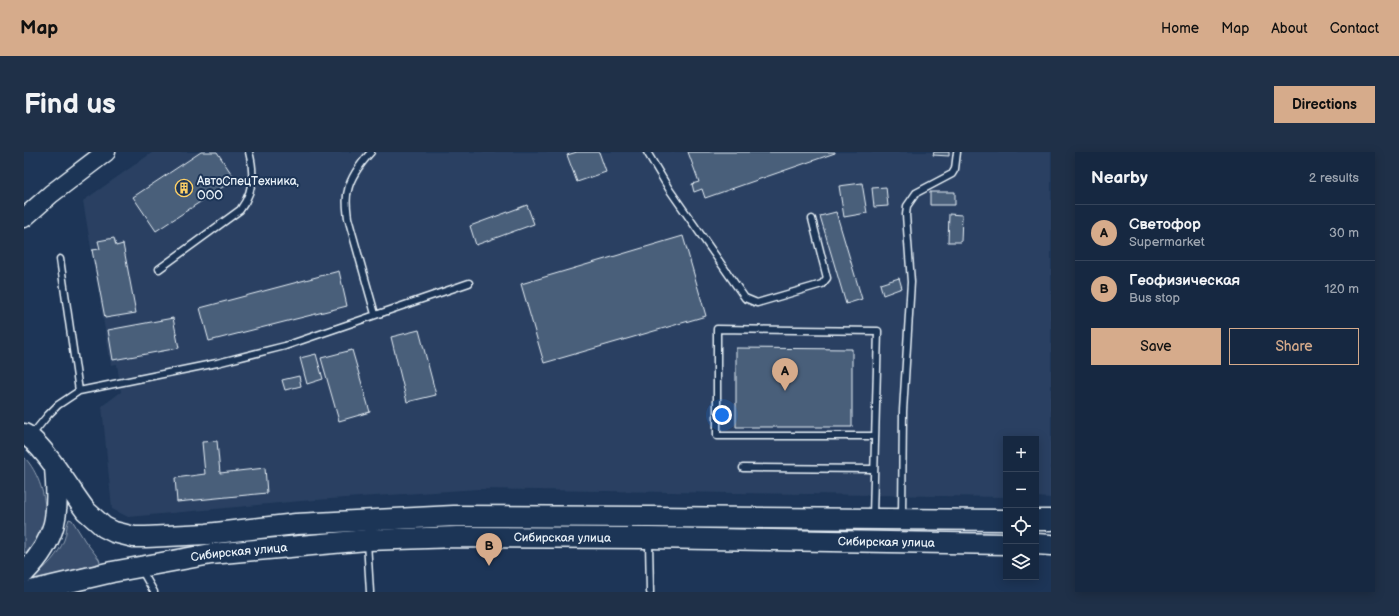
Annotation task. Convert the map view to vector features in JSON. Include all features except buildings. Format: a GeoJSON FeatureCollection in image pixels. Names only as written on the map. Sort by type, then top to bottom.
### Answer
{"type":"FeatureCollection","features":[{"type":"Feature","properties":{"kind":"main road"},"geometry":{"type":"LineString","coordinates":[[24,218],[102,153]]}},
{"type":"Feature","properties":{"kind":"main road","name":"Сибирская улица"},"geometry":{"type":"LineString","coordinates":[[26,434],[55,468],[94,519],[104,527],[114,532],[134,537],[207,534],[296,524],[454,516],[649,516],[1003,520]]}},
{"type":"Feature","properties":{"kind":"main road"},"geometry":{"type":"LineString","coordinates":[[24,573],[47,545],[52,535],[57,506],[55,468]]}},
{"type":"Feature","properties":{"kind":"main road"},"geometry":{"type":"LineString","coordinates":[[1039,520],[1051,520]]}},
{"type":"Feature","properties":{"kind":"main road","name":"Сибирская улица"},"geometry":{"type":"LineString","coordinates":[[27,592],[112,572],[211,554],[367,540],[457,537],[649,538],[1003,544]]}},
{"type":"Feature","properties":{"kind":"main road"},"geometry":{"type":"LineString","coordinates":[[1039,544],[1051,545]]}},
{"type":"Feature","properties":{"kind":"lane"},"geometry":{"type":"LineString","coordinates":[[159,269],[240,210],[247,201],[252,187],[252,164],[249,152]]}},
{"type":"Feature","properties":{"kind":"lane"},"geometry":{"type":"LineString","coordinates":[[371,152],[363,161],[348,190],[346,204],[348,218],[375,314]]}},
{"type":"Feature","properties":{"kind":"lane"},"geometry":{"type":"LineString","coordinates":[[647,152],[745,298],[757,303],[822,284],[827,278],[812,219]]}},
{"type":"Feature","properties":{"kind":"lane"},"geometry":{"type":"LineString","coordinates":[[902,519],[903,411],[911,282],[906,215],[907,206],[916,193],[952,174],[955,169],[956,152]]}},
{"type":"Feature","properties":{"kind":"lane"},"geometry":{"type":"LineString","coordinates":[[60,259],[79,391]]}},
{"type":"Feature","properties":{"kind":"lane"},"geometry":{"type":"LineString","coordinates":[[26,434],[58,405],[79,391],[217,363],[285,346],[375,314],[470,283]]}},
{"type":"Feature","properties":{"kind":"lane"},"geometry":{"type":"LineString","coordinates":[[873,519],[878,331],[717,329],[717,436],[875,436]]}},
{"type":"Feature","properties":{"kind":"lane"},"geometry":{"type":"LineString","coordinates":[[743,468],[874,468]]}},
{"type":"Feature","properties":{"kind":"lane"},"geometry":{"type":"LineString","coordinates":[[649,538],[650,592]]}},
{"type":"Feature","properties":{"kind":"lane"},"geometry":{"type":"LineString","coordinates":[[367,540],[370,592]]}},
{"type":"Feature","properties":{"kind":"lane"},"geometry":{"type":"LineString","coordinates":[[140,567],[154,592]]}},
{"type":"Feature","properties":{"kind":"shaded area"},"geometry":{"type":"Polygon","coordinates":[[[153,152],[1051,152],[1051,498],[1039,497],[1039,436],[1003,436],[1003,497],[478,489],[301,501],[128,517],[112,509],[102,406],[121,392],[117,364],[111,365],[83,201],[153,152]]]}},
{"type":"Feature","properties":{"kind":"shaded area"},"geometry":{"type":"Polygon","coordinates":[[[24,457],[32,467],[43,493],[45,521],[41,534],[35,545],[24,553],[24,457]]]}},
{"type":"Feature","properties":{"kind":"shaded area"},"geometry":{"type":"Polygon","coordinates":[[[69,519],[72,520],[100,562],[98,564],[33,580],[33,577],[47,565],[61,546],[65,537],[69,519]]]}},
{"type":"Feature","properties":{"kind":"place","name":"АвтоСпецТехника, ООО"},"geometry":{"type":"Point","coordinates":[184,188]}},
{"type":"Feature","properties":{"kind":"place","name":"Светофор"},"geometry":{"type":"Point","coordinates":[785,391]}},
{"type":"Feature","properties":{"kind":"place","name":"Геофизическая"},"geometry":{"type":"Point","coordinates":[489,566]}}]}
